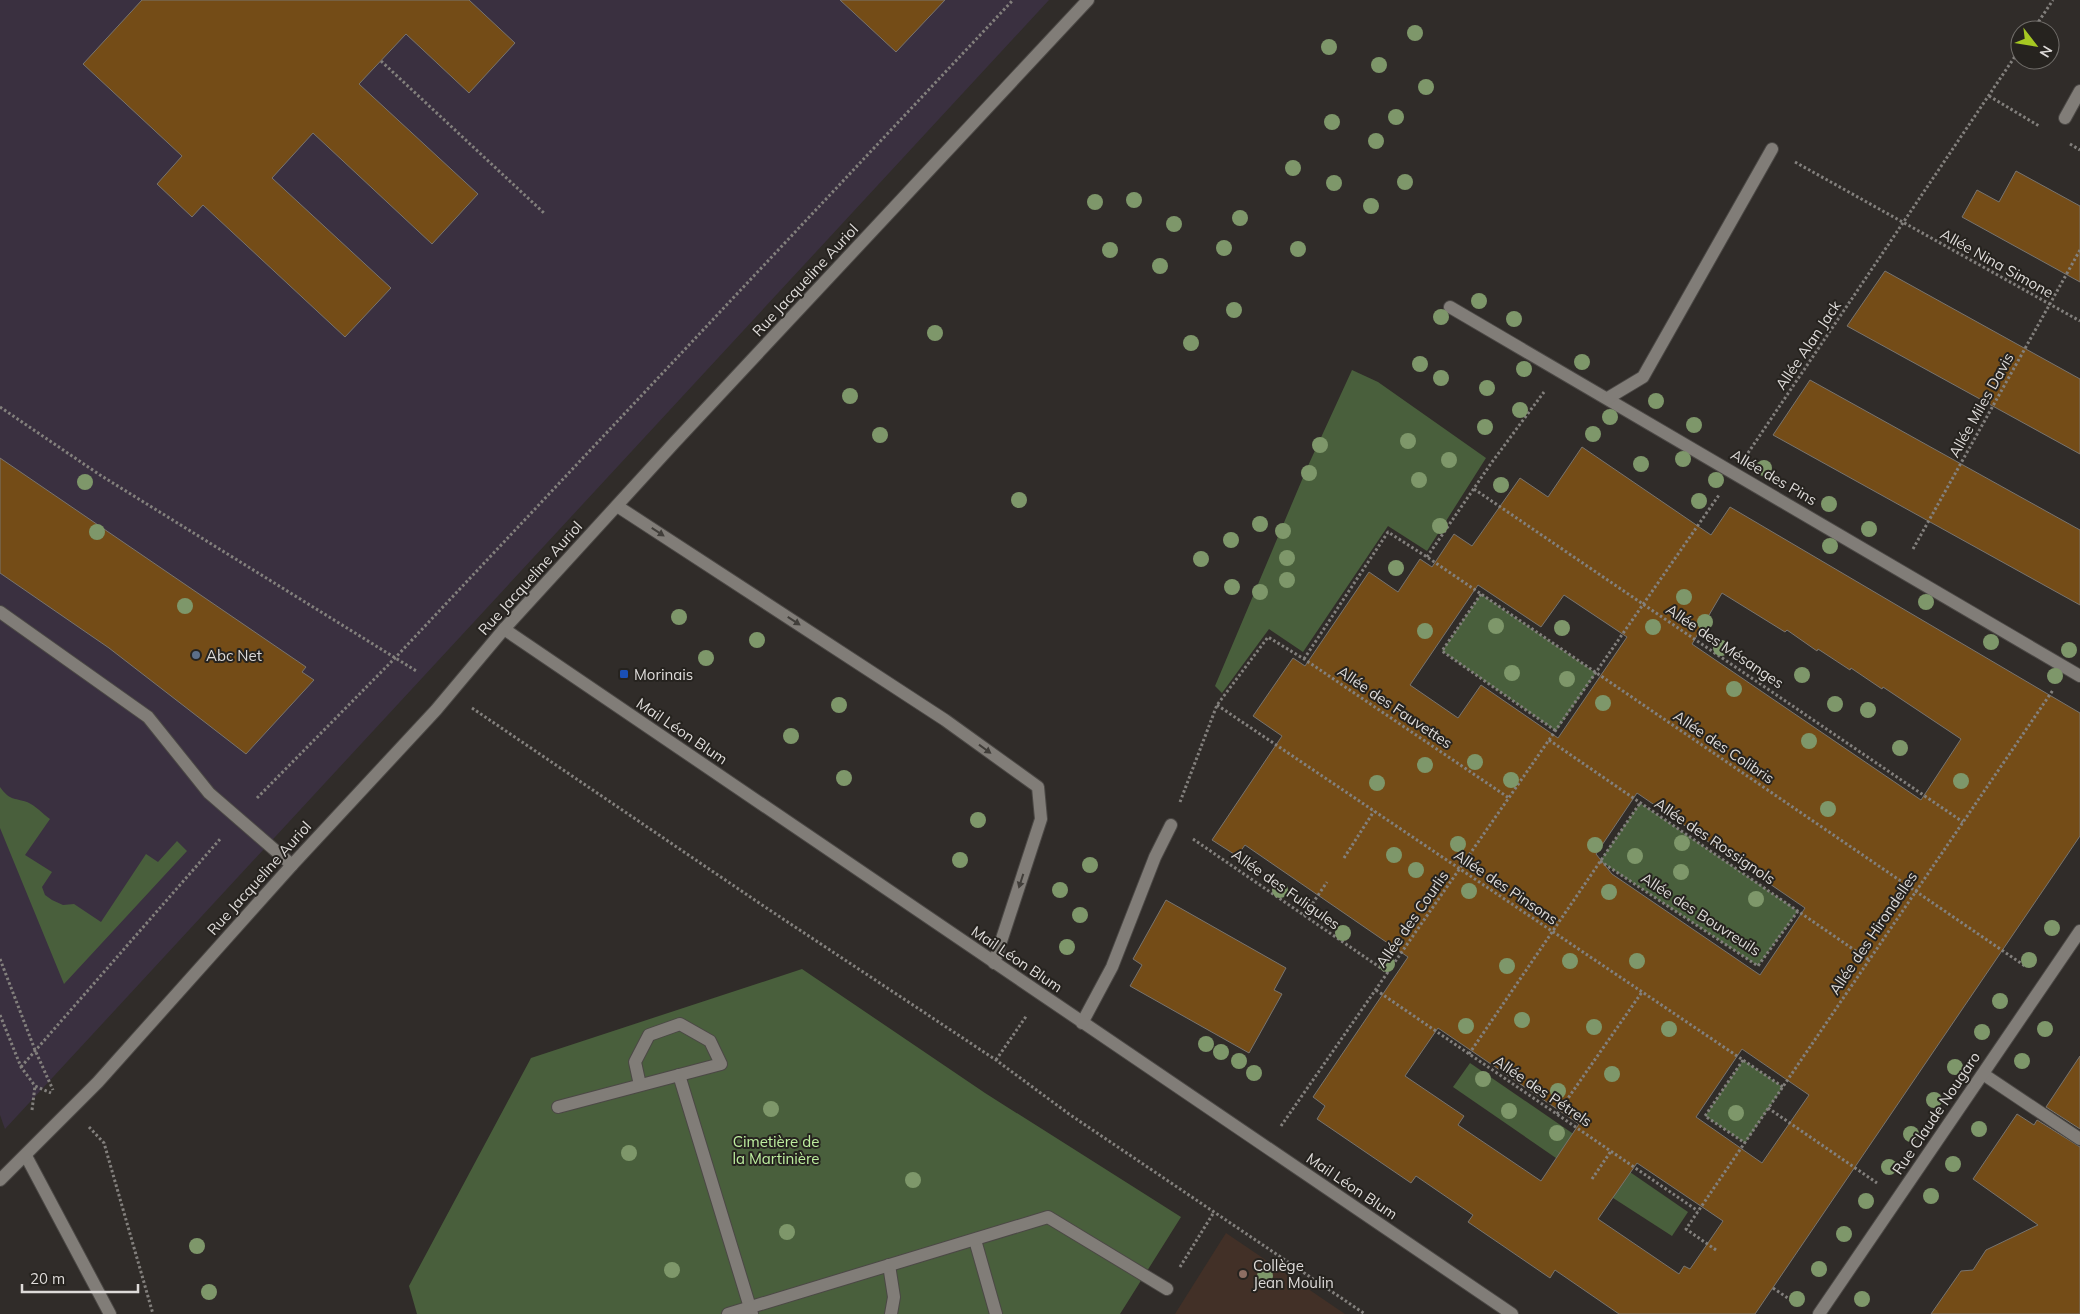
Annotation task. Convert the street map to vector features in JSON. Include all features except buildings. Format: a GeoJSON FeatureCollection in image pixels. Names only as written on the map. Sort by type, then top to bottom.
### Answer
{"type":"FeatureCollection","features":[{"type":"Feature","properties":{"kind":"street","name":"Rue Jacqueline Auriol"},"geometry":{"type":"LineString","coordinates":[[0,1180],[72,1109],[292,865],[436,710],[504,629],[1088,0]]}},
{"type":"Feature","properties":{"kind":"street"},"geometry":{"type":"LineString","coordinates":[[2065,118],[2080,91]]}},
{"type":"Feature","properties":{"kind":"street"},"geometry":{"type":"LineString","coordinates":[[1608,398],[1643,377],[1772,149]]}},
{"type":"Feature","properties":{"kind":"street","name":"Allée des Pins"},"geometry":{"type":"LineString","coordinates":[[1450,307],[2080,676]]}},
{"type":"Feature","properties":{"kind":"street"},"geometry":{"type":"LineString","coordinates":[[617,506],[945,720],[1038,787],[1041,819],[994,963]]}},
{"type":"Feature","properties":{"kind":"street"},"geometry":{"type":"LineString","coordinates":[[0,612],[148,717],[209,793],[292,865]]}},
{"type":"Feature","properties":{"kind":"street","name":"Mail Léon Blum"},"geometry":{"type":"LineString","coordinates":[[504,629],[1512,1314]]}},
{"type":"Feature","properties":{"kind":"street"},"geometry":{"type":"LineString","coordinates":[[1082,1023],[1112,968],[1155,857],[1171,825]]}},
{"type":"Feature","properties":{"kind":"street","name":"Rue Claude Nougaro"},"geometry":{"type":"LineString","coordinates":[[1819,1314],[2079,934]]}},
{"type":"Feature","properties":{"kind":"street"},"geometry":{"type":"LineString","coordinates":[[558,1107],[721,1064],[710,1040],[680,1024],[649,1034],[635,1062],[640,1085]]}},
{"type":"Feature","properties":{"kind":"street"},"geometry":{"type":"LineString","coordinates":[[1983,1074],[2080,1139]]}},
{"type":"Feature","properties":{"kind":"street"},"geometry":{"type":"LineString","coordinates":[[679,1076],[751,1311]]}},
{"type":"Feature","properties":{"kind":"street"},"geometry":{"type":"LineString","coordinates":[[26,1156],[110,1314]]}},
{"type":"Feature","properties":{"kind":"street"},"geometry":{"type":"LineString","coordinates":[[728,1314],[751,1311],[889,1265],[1048,1217],[1167,1289]]}},
{"type":"Feature","properties":{"kind":"street"},"geometry":{"type":"LineString","coordinates":[[975,1240],[996,1314]]}},
{"type":"Feature","properties":{"kind":"street"},"geometry":{"type":"LineString","coordinates":[[889,1265],[894,1298],[891,1314]]}},
{"type":"Feature","properties":{"kind":"path"},"geometry":{"type":"LineString","coordinates":[[21,1067],[238,818],[395,658],[1013,0]]}},
{"type":"Feature","properties":{"kind":"path"},"geometry":{"type":"LineString","coordinates":[[2040,20],[2053,0]]}},
{"type":"Feature","properties":{"kind":"path"},"geometry":{"type":"LineString","coordinates":[[380,61],[544,213]]}},
{"type":"Feature","properties":{"kind":"path","name":"Allée Alan Jack"},"geometry":{"type":"LineString","coordinates":[[1643,604],[1735,473],[2010,64]]}},
{"type":"Feature","properties":{"kind":"path"},"geometry":{"type":"LineString","coordinates":[[1988,96],[2047,130]]}},
{"type":"Feature","properties":{"kind":"path"},"geometry":{"type":"LineString","coordinates":[[2063,140],[2080,150]]}},
{"type":"Feature","properties":{"kind":"path","name":"Allée Nina Simone"},"geometry":{"type":"LineString","coordinates":[[1772,149],[2080,322]]}},
{"type":"Feature","properties":{"kind":"path","name":"Allée Miles Davis"},"geometry":{"type":"LineString","coordinates":[[1901,570],[2080,250]]}},
{"type":"Feature","properties":{"kind":"path"},"geometry":{"type":"LineString","coordinates":[[1427,557],[1545,390],[1553,395]]}},
{"type":"Feature","properties":{"kind":"path"},"geometry":{"type":"LineString","coordinates":[[0,407],[100,475],[418,672]]}},
{"type":"Feature","properties":{"kind":"path","name":"Allée des Mésanges"},"geometry":{"type":"LineString","coordinates":[[1474,489],[1963,822]]}},
{"type":"Feature","properties":{"kind":"path","name":"Allée des Colibris"},"geometry":{"type":"LineString","coordinates":[[1304,658],[1388,532],[2047,981]]}},
{"type":"Feature","properties":{"kind":"path"},"geometry":{"type":"LineString","coordinates":[[1481,594],[1442,651],[1556,731]]}},
{"type":"Feature","properties":{"kind":"path","name":"Allée des Courlis"},"geometry":{"type":"LineString","coordinates":[[1266,1148],[1643,604]]}},
{"type":"Feature","properties":{"kind":"path","name":"Allée des Fauvettes"},"geometry":{"type":"LineString","coordinates":[[1216,704],[1268,637],[1304,658],[1508,798]]}},
{"type":"Feature","properties":{"kind":"path","name":"Allée des Hirondelles"},"geometry":{"type":"LineString","coordinates":[[1716,1250],[1686,1229],[2068,668]]}},
{"type":"Feature","properties":{"kind":"path"},"geometry":{"type":"LineString","coordinates":[[1171,825],[1216,704]]}},
{"type":"Feature","properties":{"kind":"path","name":"Allée des Pinsons"},"geometry":{"type":"LineString","coordinates":[[1216,704],[1783,1087]]}},
{"type":"Feature","properties":{"kind":"path"},"geometry":{"type":"LineString","coordinates":[[471,708],[768,909],[996,1060],[1069,1114],[1365,1314]]}},
{"type":"Feature","properties":{"kind":"path","name":"Allée des Rossignols"},"geometry":{"type":"LineString","coordinates":[[1549,740],[1869,960]]}},
{"type":"Feature","properties":{"kind":"path"},"geometry":{"type":"LineString","coordinates":[[1469,1054],[1640,803]]}},
{"type":"Feature","properties":{"kind":"path"},"geometry":{"type":"LineString","coordinates":[[1344,858],[1374,811]]}},
{"type":"Feature","properties":{"kind":"path","name":"Allée des Fuligules"},"geometry":{"type":"LineString","coordinates":[[1171,825],[1207,847],[1388,973]]}},
{"type":"Feature","properties":{"kind":"path","name":"Allée des Bouvreuils"},"geometry":{"type":"LineString","coordinates":[[1600,861],[1758,966],[1798,911]]}},
{"type":"Feature","properties":{"kind":"path"},"geometry":{"type":"LineString","coordinates":[[1304,916],[1327,882]]}},
{"type":"Feature","properties":{"kind":"path"},"geometry":{"type":"LineString","coordinates":[[0,959],[34,1050],[56,1095],[35,1086],[21,1067],[0,1015]]}},
{"type":"Feature","properties":{"kind":"path","name":"Allée des Pétrels"},"geometry":{"type":"LineString","coordinates":[[1376,990],[1698,1211]]}},
{"type":"Feature","properties":{"kind":"path"},"geometry":{"type":"LineString","coordinates":[[1557,1114],[1642,992]]}},
{"type":"Feature","properties":{"kind":"path"},"geometry":{"type":"LineString","coordinates":[[996,1060],[1040,995]]}},
{"type":"Feature","properties":{"kind":"path"},"geometry":{"type":"LineString","coordinates":[[1743,1060],[1705,1116],[1745,1143]]}},
{"type":"Feature","properties":{"kind":"path"},"geometry":{"type":"LineString","coordinates":[[1768,1108],[1898,1198]]}},
{"type":"Feature","properties":{"kind":"path"},"geometry":{"type":"LineString","coordinates":[[72,1109],[104,1143],[153,1314]]}},
{"type":"Feature","properties":{"kind":"path"},"geometry":{"type":"LineString","coordinates":[[1592,1178],[1611,1151]]}},
{"type":"Feature","properties":{"kind":"path"},"geometry":{"type":"LineString","coordinates":[[1167,1289],[1214,1212]]}},
{"type":"Feature","properties":{"kind":"path"},"geometry":{"type":"LineString","coordinates":[[1773,1288],[1796,1304]]}},
{"type":"Feature","properties":{"kind":"shaded area"},"geometry":{"type":"Polygon","coordinates":[[[0,0],[1049,0],[5,1129],[0,1115],[0,0]]]}},
{"type":"Feature","properties":{"kind":"shaded area","name":"Collège Jean Moulin"},"geometry":{"type":"Polygon","coordinates":[[[1226,1233],[1345,1314],[1175,1314],[1226,1233]]]}},
{"type":"Feature","properties":{"kind":"green space"},"geometry":{"type":"Polygon","coordinates":[[[1352,370],[1378,382],[1486,458],[1427,551],[1388,526],[1303,652],[1269,629],[1222,693],[1215,686],[1307,468],[1352,370]]]}},
{"type":"Feature","properties":{"kind":"green space"},"geometry":{"type":"Polygon","coordinates":[[[1481,594],[1596,673],[1556,731],[1442,651],[1481,594]]]}},
{"type":"Feature","properties":{"kind":"green space"},"geometry":{"type":"Polygon","coordinates":[[[0,787],[9,796],[30,803],[50,819],[25,855],[52,872],[42,887],[45,895],[63,905],[74,904],[101,922],[146,854],[158,862],[177,841],[187,851],[64,984],[0,828],[0,787]]]}},
{"type":"Feature","properties":{"kind":"green space"},"geometry":{"type":"Polygon","coordinates":[[[1640,803],[1798,911],[1758,966],[1600,861],[1640,803]]]}},
{"type":"Feature","properties":{"kind":"green space","name":"Cimetière de la Martinière"},"geometry":{"type":"Polygon","coordinates":[[[802,969],[985,1093],[1181,1217],[1120,1314],[417,1314],[409,1286],[531,1058],[802,969]]]}},
{"type":"Feature","properties":{"kind":"green space"},"geometry":{"type":"Polygon","coordinates":[[[1743,1060],[1783,1087],[1745,1143],[1705,1116],[1743,1060]]]}},
{"type":"Feature","properties":{"kind":"green space"},"geometry":{"type":"Polygon","coordinates":[[[1470,1063],[1604,1155],[1569,1167],[1453,1087],[1470,1063]]]}},
{"type":"Feature","properties":{"kind":"green space"},"geometry":{"type":"Polygon","coordinates":[[[1611,1159],[1688,1212],[1672,1236],[1593,1185],[1611,1159]]]}},
{"type":"Feature","properties":{"kind":"place","name":"Abc Net"},"geometry":{"type":"Point","coordinates":[196,655]}},
{"type":"Feature","properties":{"kind":"place","name":"Morinais"},"geometry":{"type":"Point","coordinates":[624,674]}},
{"type":"Feature","properties":{"kind":"place","name":"Collège Jean Moulin"},"geometry":{"type":"Point","coordinates":[1243,1274]}}]}
